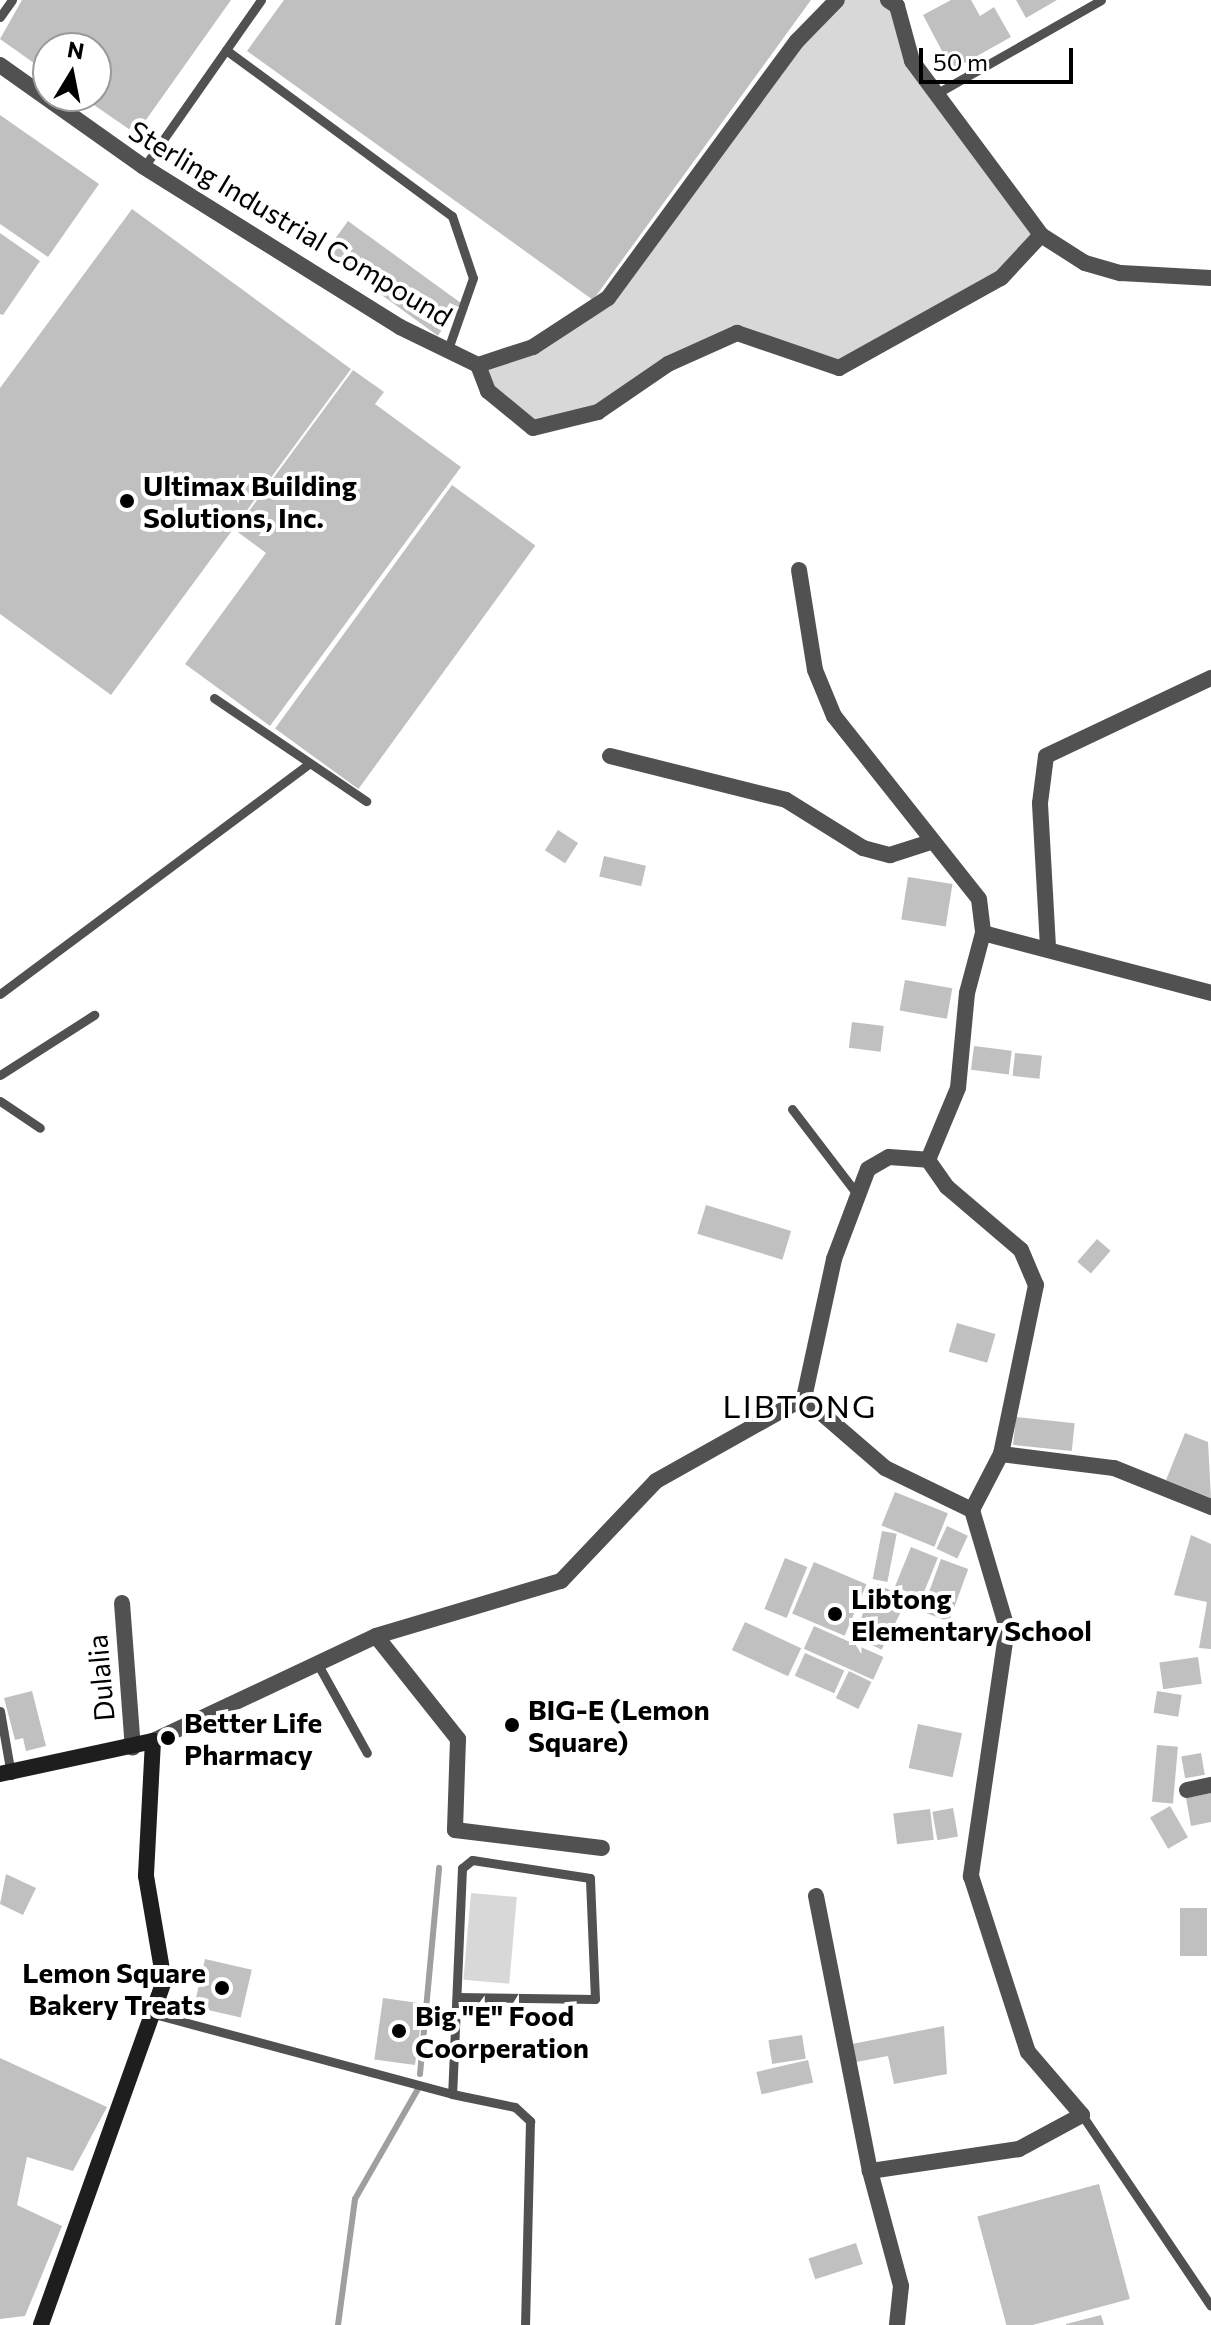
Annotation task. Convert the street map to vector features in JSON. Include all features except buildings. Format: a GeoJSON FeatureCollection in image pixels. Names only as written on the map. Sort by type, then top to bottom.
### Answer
{"type":"FeatureCollection","features":[{"type":"Feature","properties":{"kind":"main road"},"geometry":{"type":"LineString","coordinates":[[6,1774],[133,1748],[153,1741],[146,1876],[164,1981],[41,2325]]}},
{"type":"Feature","properties":{"kind":"street"},"geometry":{"type":"LineString","coordinates":[[837,0],[797,41],[608,298],[533,347],[478,365],[488,391],[533,428],[598,412],[668,364],[737,333],[839,368],[1001,278],[1041,235]]}},
{"type":"Feature","properties":{"kind":"street"},"geometry":{"type":"LineString","coordinates":[[897,2],[912,61],[934,95],[1041,235],[1085,263],[1121,273],[1211,278]]}},
{"type":"Feature","properties":{"kind":"street","name":"Sterling Industrial Compound"},"geometry":{"type":"LineString","coordinates":[[0,65],[144,167],[478,365]]}},
{"type":"Feature","properties":{"kind":"street"},"geometry":{"type":"LineString","coordinates":[[799,570],[815,670],[834,716],[931,842],[973,888],[983,933],[967,993],[953,1114],[928,1160]]}},
{"type":"Feature","properties":{"kind":"street"},"geometry":{"type":"LineString","coordinates":[[1048,947],[1040,803],[1046,756],[1211,678]]}},
{"type":"Feature","properties":{"kind":"street"},"geometry":{"type":"LineString","coordinates":[[610,756],[786,800],[863,848],[890,855],[931,842]]}},
{"type":"Feature","properties":{"kind":"street"},"geometry":{"type":"LineString","coordinates":[[983,933],[1048,947],[1211,993]]}},
{"type":"Feature","properties":{"kind":"street"},"geometry":{"type":"LineString","coordinates":[[153,1741],[316,1661],[376,1636],[561,1581],[656,1481],[804,1398],[857,1194],[868,1169],[889,1157],[928,1160]]}},
{"type":"Feature","properties":{"kind":"street"},"geometry":{"type":"LineString","coordinates":[[870,2171],[1019,2149],[1082,2115],[1028,2052],[971,1876],[1007,1628],[972,1510],[1001,1454],[1036,1285],[1021,1250],[947,1187],[928,1160]]}},
{"type":"Feature","properties":{"kind":"street"},"geometry":{"type":"LineString","coordinates":[[804,1398],[885,1468],[972,1510]]}},
{"type":"Feature","properties":{"kind":"street"},"geometry":{"type":"LineString","coordinates":[[1001,1454],[1114,1468],[1211,1507]]}},
{"type":"Feature","properties":{"kind":"street","name":"Dulalia"},"geometry":{"type":"LineString","coordinates":[[122,1603],[133,1748]]}},
{"type":"Feature","properties":{"kind":"street"},"geometry":{"type":"LineString","coordinates":[[376,1636],[458,1739],[455,1830],[602,1848]]}},
{"type":"Feature","properties":{"kind":"street"},"geometry":{"type":"LineString","coordinates":[[1187,1790],[1211,1785]]}},
{"type":"Feature","properties":{"kind":"street"},"geometry":{"type":"LineString","coordinates":[[816,1896],[870,2171],[901,2286],[897,2325]]}},
{"type":"Feature","properties":{"kind":"lane"},"geometry":{"type":"LineString","coordinates":[[0,17],[12,0]]}},
{"type":"Feature","properties":{"kind":"lane"},"geometry":{"type":"LineString","coordinates":[[144,167],[261,0]]}},
{"type":"Feature","properties":{"kind":"lane"},"geometry":{"type":"LineString","coordinates":[[934,95],[1101,0]]}},
{"type":"Feature","properties":{"kind":"lane"},"geometry":{"type":"LineString","coordinates":[[226,50],[452,216],[473,278],[448,349]]}},
{"type":"Feature","properties":{"kind":"lane"},"geometry":{"type":"LineString","coordinates":[[214,698],[307,765],[366,801]]}},
{"type":"Feature","properties":{"kind":"lane"},"geometry":{"type":"LineString","coordinates":[[0,994],[307,765]]}},
{"type":"Feature","properties":{"kind":"lane"},"geometry":{"type":"LineString","coordinates":[[0,1075],[94,1015]]}},
{"type":"Feature","properties":{"kind":"lane"},"geometry":{"type":"LineString","coordinates":[[0,1101],[40,1128]]}},
{"type":"Feature","properties":{"kind":"lane"},"geometry":{"type":"LineString","coordinates":[[792,1109],[857,1194]]}},
{"type":"Feature","properties":{"kind":"lane"},"geometry":{"type":"LineString","coordinates":[[316,1661],[367,1753]]}},
{"type":"Feature","properties":{"kind":"lane"},"geometry":{"type":"LineString","coordinates":[[0,1711],[6,1774]]}},
{"type":"Feature","properties":{"kind":"lane"},"geometry":{"type":"LineString","coordinates":[[452,2094],[457,1997],[466,1863],[590,1878],[595,1999],[457,1997]]}},
{"type":"Feature","properties":{"kind":"lane"},"geometry":{"type":"LineString","coordinates":[[154,2014],[452,2094],[515,2107],[530,2121],[525,2325]]}},
{"type":"Feature","properties":{"kind":"lane"},"geometry":{"type":"LineString","coordinates":[[1082,2115],[1211,2306]]}},
{"type":"Feature","properties":{"kind":"shaded area"},"geometry":{"type":"Polygon","coordinates":[[[837,0],[888,0],[912,61],[1041,235],[1001,278],[839,368],[737,333],[598,412],[520,422],[478,365],[580,322],[837,0]]]}},
{"type":"Feature","properties":{"kind":"shaded area"},"geometry":{"type":"Polygon","coordinates":[[[471,1893],[517,1897],[509,1984],[463,1980],[471,1893]]]}},
{"type":"Feature","properties":{"kind":"waterway"},"geometry":{"type":"LineString","coordinates":[[420,2074],[439,1868]]}},
{"type":"Feature","properties":{"kind":"waterway"},"geometry":{"type":"LineString","coordinates":[[338,2325],[355,2199],[418,2089]]}},
{"type":"Feature","properties":{"kind":"place","name":"Ultimax Building Solutions, Inc."},"geometry":{"type":"Point","coordinates":[127,501]}},
{"type":"Feature","properties":{"kind":"place","name":"Libtong Elementary School"},"geometry":{"type":"Point","coordinates":[835,1614]}},
{"type":"Feature","properties":{"kind":"place","name":"BIG-E (Lemon Square)"},"geometry":{"type":"Point","coordinates":[512,1725]}},
{"type":"Feature","properties":{"kind":"place","name":"Better Life Pharmacy"},"geometry":{"type":"Point","coordinates":[168,1738]}},
{"type":"Feature","properties":{"kind":"place","name":"Lemon Square Bakery Treats"},"geometry":{"type":"Point","coordinates":[222,1988]}},
{"type":"Feature","properties":{"kind":"place","name":"Big \"E\" Food Coorperation"},"geometry":{"type":"Point","coordinates":[399,2031]}},
{"type":"Feature","properties":{"kind":"district","name":"LIBTONG"},"geometry":{"type":"Point","coordinates":[800,1405]}}]}
